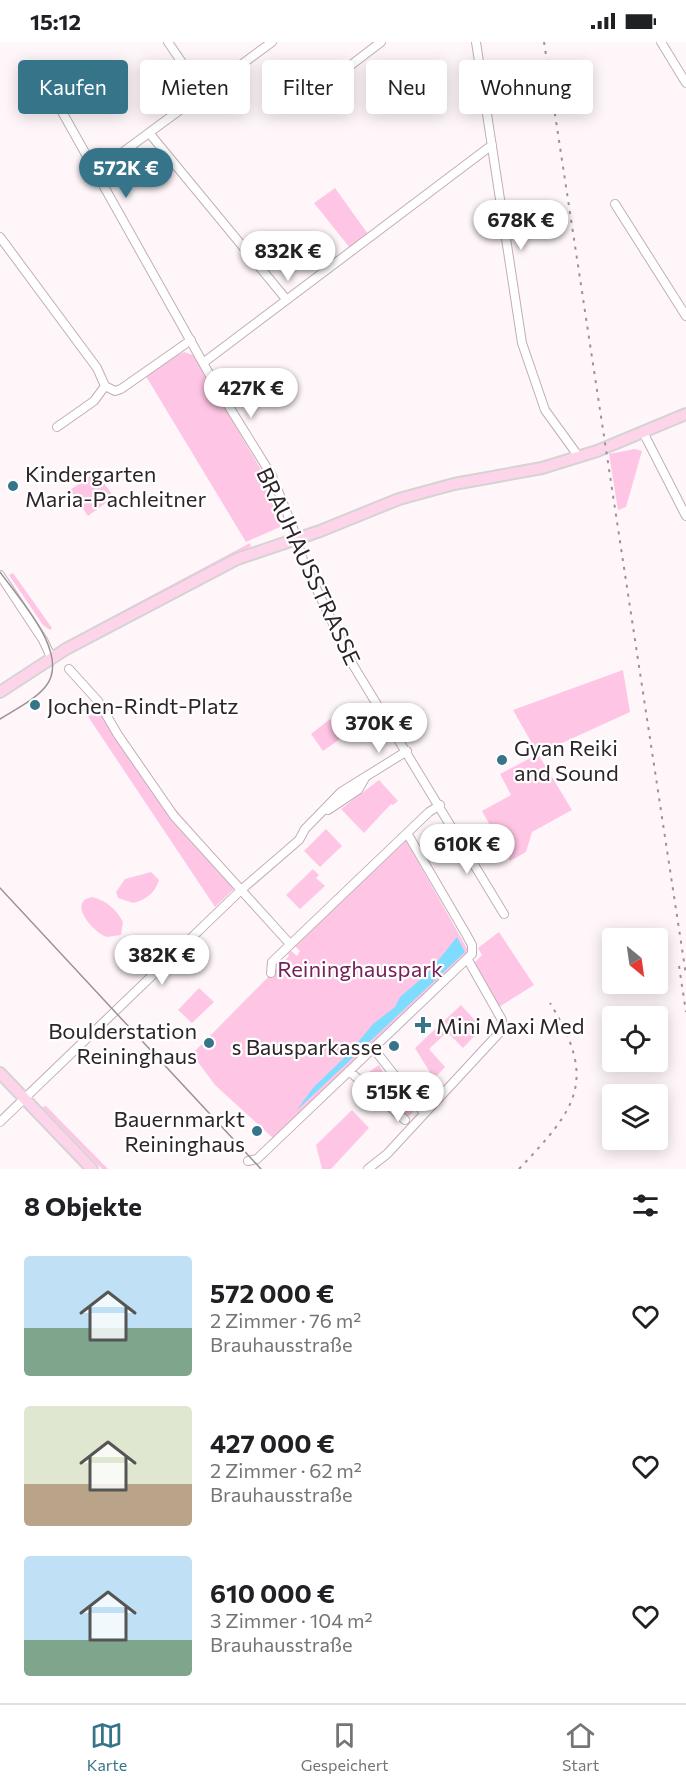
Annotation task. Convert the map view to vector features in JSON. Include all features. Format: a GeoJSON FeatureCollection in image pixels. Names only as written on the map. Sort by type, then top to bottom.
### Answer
{"type":"FeatureCollection","features":[{"type":"Feature","properties":{"kind":"main road"},"geometry":{"type":"LineString","coordinates":[[0,692],[51,657],[237,559],[297,539],[399,499],[454,484],[542,468],[579,457],[686,414]]}},
{"type":"Feature","properties":{"kind":"main road"},"geometry":{"type":"LineString","coordinates":[[0,1073],[25,1096],[92,1169]]}},
{"type":"Feature","properties":{"kind":"street"},"geometry":{"type":"LineString","coordinates":[[168,42],[180,60]]}},
{"type":"Feature","properties":{"kind":"street"},"geometry":{"type":"LineString","coordinates":[[249,60],[272,42]]}},
{"type":"Feature","properties":{"kind":"street"},"geometry":{"type":"LineString","coordinates":[[354,63],[381,42]]}},
{"type":"Feature","properties":{"kind":"street"},"geometry":{"type":"LineString","coordinates":[[476,42],[522,343],[545,410],[579,457]]}},
{"type":"Feature","properties":{"kind":"street"},"geometry":{"type":"LineString","coordinates":[[660,42],[686,83]]}},
{"type":"Feature","properties":{"kind":"street","name":"BRAUHAUSSTRASSE"},"geometry":{"type":"LineString","coordinates":[[63,114],[203,363],[272,476],[304,563],[353,665],[504,914]]}},
{"type":"Feature","properties":{"kind":"street"},"geometry":{"type":"LineString","coordinates":[[96,172],[178,114]]}},
{"type":"Feature","properties":{"kind":"street"},"geometry":{"type":"LineString","coordinates":[[150,134],[286,299]]}},
{"type":"Feature","properties":{"kind":"street"},"geometry":{"type":"LineString","coordinates":[[203,363],[492,144]]}},
{"type":"Feature","properties":{"kind":"street"},"geometry":{"type":"LineString","coordinates":[[615,204],[686,316]]}},
{"type":"Feature","properties":{"kind":"street"},"geometry":{"type":"LineString","coordinates":[[0,237],[97,368],[105,386],[115,390],[121,389],[191,340]]}},
{"type":"Feature","properties":{"kind":"street"},"geometry":{"type":"LineString","coordinates":[[57,427],[94,401],[105,386]]}},
{"type":"Feature","properties":{"kind":"street"},"geometry":{"type":"LineString","coordinates":[[643,432],[686,516]]}},
{"type":"Feature","properties":{"kind":"street"},"geometry":{"type":"LineString","coordinates":[[0,575],[44,640],[51,657]]}},
{"type":"Feature","properties":{"kind":"street"},"geometry":{"type":"LineString","coordinates":[[69,669],[98,701],[118,735],[174,816],[290,944]]}},
{"type":"Feature","properties":{"kind":"street"},"geometry":{"type":"LineString","coordinates":[[0,1122],[241,890],[293,846],[305,829],[326,811],[358,790],[365,778],[407,751]]}},
{"type":"Feature","properties":{"kind":"street"},"geometry":{"type":"LineString","coordinates":[[271,973],[272,962],[290,944],[407,833],[440,805]]}},
{"type":"Feature","properties":{"kind":"street"},"geometry":{"type":"LineString","coordinates":[[248,1161],[257,1159],[468,960],[473,950],[470,941],[407,833]]}},
{"type":"Feature","properties":{"kind":"street"},"geometry":{"type":"LineString","coordinates":[[368,1169],[387,1154],[503,1026],[498,1012],[468,960]]}},
{"type":"Feature","properties":{"kind":"street"},"geometry":{"type":"LineString","coordinates":[[374,1049],[424,1113]]}},
{"type":"Feature","properties":{"kind":"street"},"geometry":{"type":"LineString","coordinates":[[350,1071],[405,1120]]}},
{"type":"Feature","properties":{"kind":"green space"},"geometry":{"type":"Polygon","coordinates":[[[335,188],[368,234],[350,248],[314,203],[335,188]]]}},
{"type":"Feature","properties":{"kind":"green space"},"geometry":{"type":"Polygon","coordinates":[[[184,352],[193,355],[263,473],[279,520],[280,527],[246,542],[144,373],[184,352]]]}},
{"type":"Feature","properties":{"kind":"green space"},"geometry":{"type":"Polygon","coordinates":[[[635,449],[642,451],[626,507],[618,510],[609,454],[635,449]]]}},
{"type":"Feature","properties":{"kind":"green space"},"geometry":{"type":"Polygon","coordinates":[[[96,472],[114,497],[88,516],[70,490],[96,472]]]}},
{"type":"Feature","properties":{"kind":"green space"},"geometry":{"type":"Polygon","coordinates":[[[250,543],[251,546],[235,556],[89,629],[250,543]]]}},
{"type":"Feature","properties":{"kind":"green space"},"geometry":{"type":"Polygon","coordinates":[[[13,573],[52,628],[50,630],[43,625],[9,575],[13,573]]]}},
{"type":"Feature","properties":{"kind":"green space"},"geometry":{"type":"Polygon","coordinates":[[[623,670],[630,712],[538,754],[513,710],[623,670]]]}},
{"type":"Feature","properties":{"kind":"green space"},"geometry":{"type":"Polygon","coordinates":[[[99,699],[171,804],[240,883],[215,907],[83,709],[99,699]]]}},
{"type":"Feature","properties":{"kind":"green space"},"geometry":{"type":"Polygon","coordinates":[[[330,719],[343,737],[323,751],[311,734],[330,719]]]}},
{"type":"Feature","properties":{"kind":"green space"},"geometry":{"type":"Polygon","coordinates":[[[538,754],[572,810],[532,832],[526,852],[510,861],[482,811],[511,795],[500,774],[538,754]]]}},
{"type":"Feature","properties":{"kind":"green space"},"geometry":{"type":"Polygon","coordinates":[[[379,780],[398,801],[391,804],[364,833],[341,809],[379,780]]]}},
{"type":"Feature","properties":{"kind":"green space"},"geometry":{"type":"Polygon","coordinates":[[[326,829],[342,846],[320,867],[304,851],[326,829]]]}},
{"type":"Feature","properties":{"kind":"green space","name":"Reininghauspark"},"geometry":{"type":"Polygon","coordinates":[[[405,839],[469,952],[273,1138],[215,1085],[192,1054],[289,956],[288,953],[291,951],[297,956],[300,951],[294,945],[405,839]]]}},
{"type":"Feature","properties":{"kind":"green space"},"geometry":{"type":"Polygon","coordinates":[[[313,869],[319,875],[316,878],[325,886],[300,909],[286,895],[313,869]]]}},
{"type":"Feature","properties":{"kind":"green space"},"geometry":{"type":"Polygon","coordinates":[[[151,872],[159,880],[149,895],[133,903],[118,898],[116,892],[125,879],[151,872]]]}},
{"type":"Feature","properties":{"kind":"green space"},"geometry":{"type":"Polygon","coordinates":[[[92,897],[106,903],[118,913],[123,922],[121,935],[107,937],[90,924],[82,911],[82,905],[85,900],[92,897]]]}},
{"type":"Feature","properties":{"kind":"green space"},"geometry":{"type":"Polygon","coordinates":[[[499,932],[534,985],[499,1007],[473,964],[482,955],[478,948],[499,932]]]}},
{"type":"Feature","properties":{"kind":"green space"},"geometry":{"type":"Polygon","coordinates":[[[199,988],[214,1002],[192,1023],[178,1010],[199,988]]]}},
{"type":"Feature","properties":{"kind":"green space"},"geometry":{"type":"Polygon","coordinates":[[[461,1005],[482,1028],[463,1048],[447,1032],[429,1049],[445,1067],[434,1079],[415,1048],[461,1005]]]}},
{"type":"Feature","properties":{"kind":"green space"},"geometry":{"type":"Polygon","coordinates":[[[379,1065],[390,1085],[379,1093],[362,1077],[379,1065]]]}},
{"type":"Feature","properties":{"kind":"green space"},"geometry":{"type":"Polygon","coordinates":[[[392,1087],[401,1089],[415,1110],[407,1118],[381,1095],[392,1087]]]}},
{"type":"Feature","properties":{"kind":"green space"},"geometry":{"type":"Polygon","coordinates":[[[46,1106],[108,1169],[102,1169],[42,1107],[46,1106]]]}},
{"type":"Feature","properties":{"kind":"green space"},"geometry":{"type":"Polygon","coordinates":[[[352,1110],[369,1128],[331,1169],[322,1169],[316,1145],[352,1110]]]}},
{"type":"Feature","properties":{"kind":"water"},"geometry":{"type":"Polygon","coordinates":[[[457,937],[465,952],[296,1111],[313,1088],[349,1053],[373,1024],[395,1007],[400,997],[428,973],[457,937]]]}},
{"type":"Feature","properties":{"kind":"tram line"},"geometry":{"type":"LineString","coordinates":[[0,572],[40,627],[52,658],[52,673],[46,686],[30,700],[0,719]]}},
{"type":"Feature","properties":{"kind":"tram line"},"geometry":{"type":"LineString","coordinates":[[0,888],[261,1169]]}},
{"type":"Feature","properties":{"kind":"railway"},"geometry":{"type":"LineString","coordinates":[[544,42],[686,975]]}},
{"type":"Feature","properties":{"kind":"railway"},"geometry":{"type":"LineString","coordinates":[[679,966],[686,1012]]}},
{"type":"Feature","properties":{"kind":"railway"},"geometry":{"type":"LineString","coordinates":[[519,1169],[555,1128],[567,1110],[574,1092],[577,1074],[574,1053],[565,1030],[550,1003]]}},
{"type":"Feature","properties":{"kind":"place","name":"Kindergarten Maria-Pachleitner"},"geometry":{"type":"Point","coordinates":[13,486]}},
{"type":"Feature","properties":{"kind":"place","name":"Jochen-Rindt-Platz"},"geometry":{"type":"Point","coordinates":[35,705]}},
{"type":"Feature","properties":{"kind":"place","name":"Gyan Reiki and Sound"},"geometry":{"type":"Point","coordinates":[502,760]}},
{"type":"Feature","properties":{"kind":"place","name":"Mini Maxi Med"},"geometry":{"type":"Point","coordinates":[423,1025]}},
{"type":"Feature","properties":{"kind":"place","name":"Boulderstation Reininghaus"},"geometry":{"type":"Point","coordinates":[209,1043]}},
{"type":"Feature","properties":{"kind":"place","name":"s Bausparkasse"},"geometry":{"type":"Point","coordinates":[394,1046]}},
{"type":"Feature","properties":{"kind":"place","name":"Bauernmarkt Reininghaus"},"geometry":{"type":"Point","coordinates":[257,1131]}}]}
